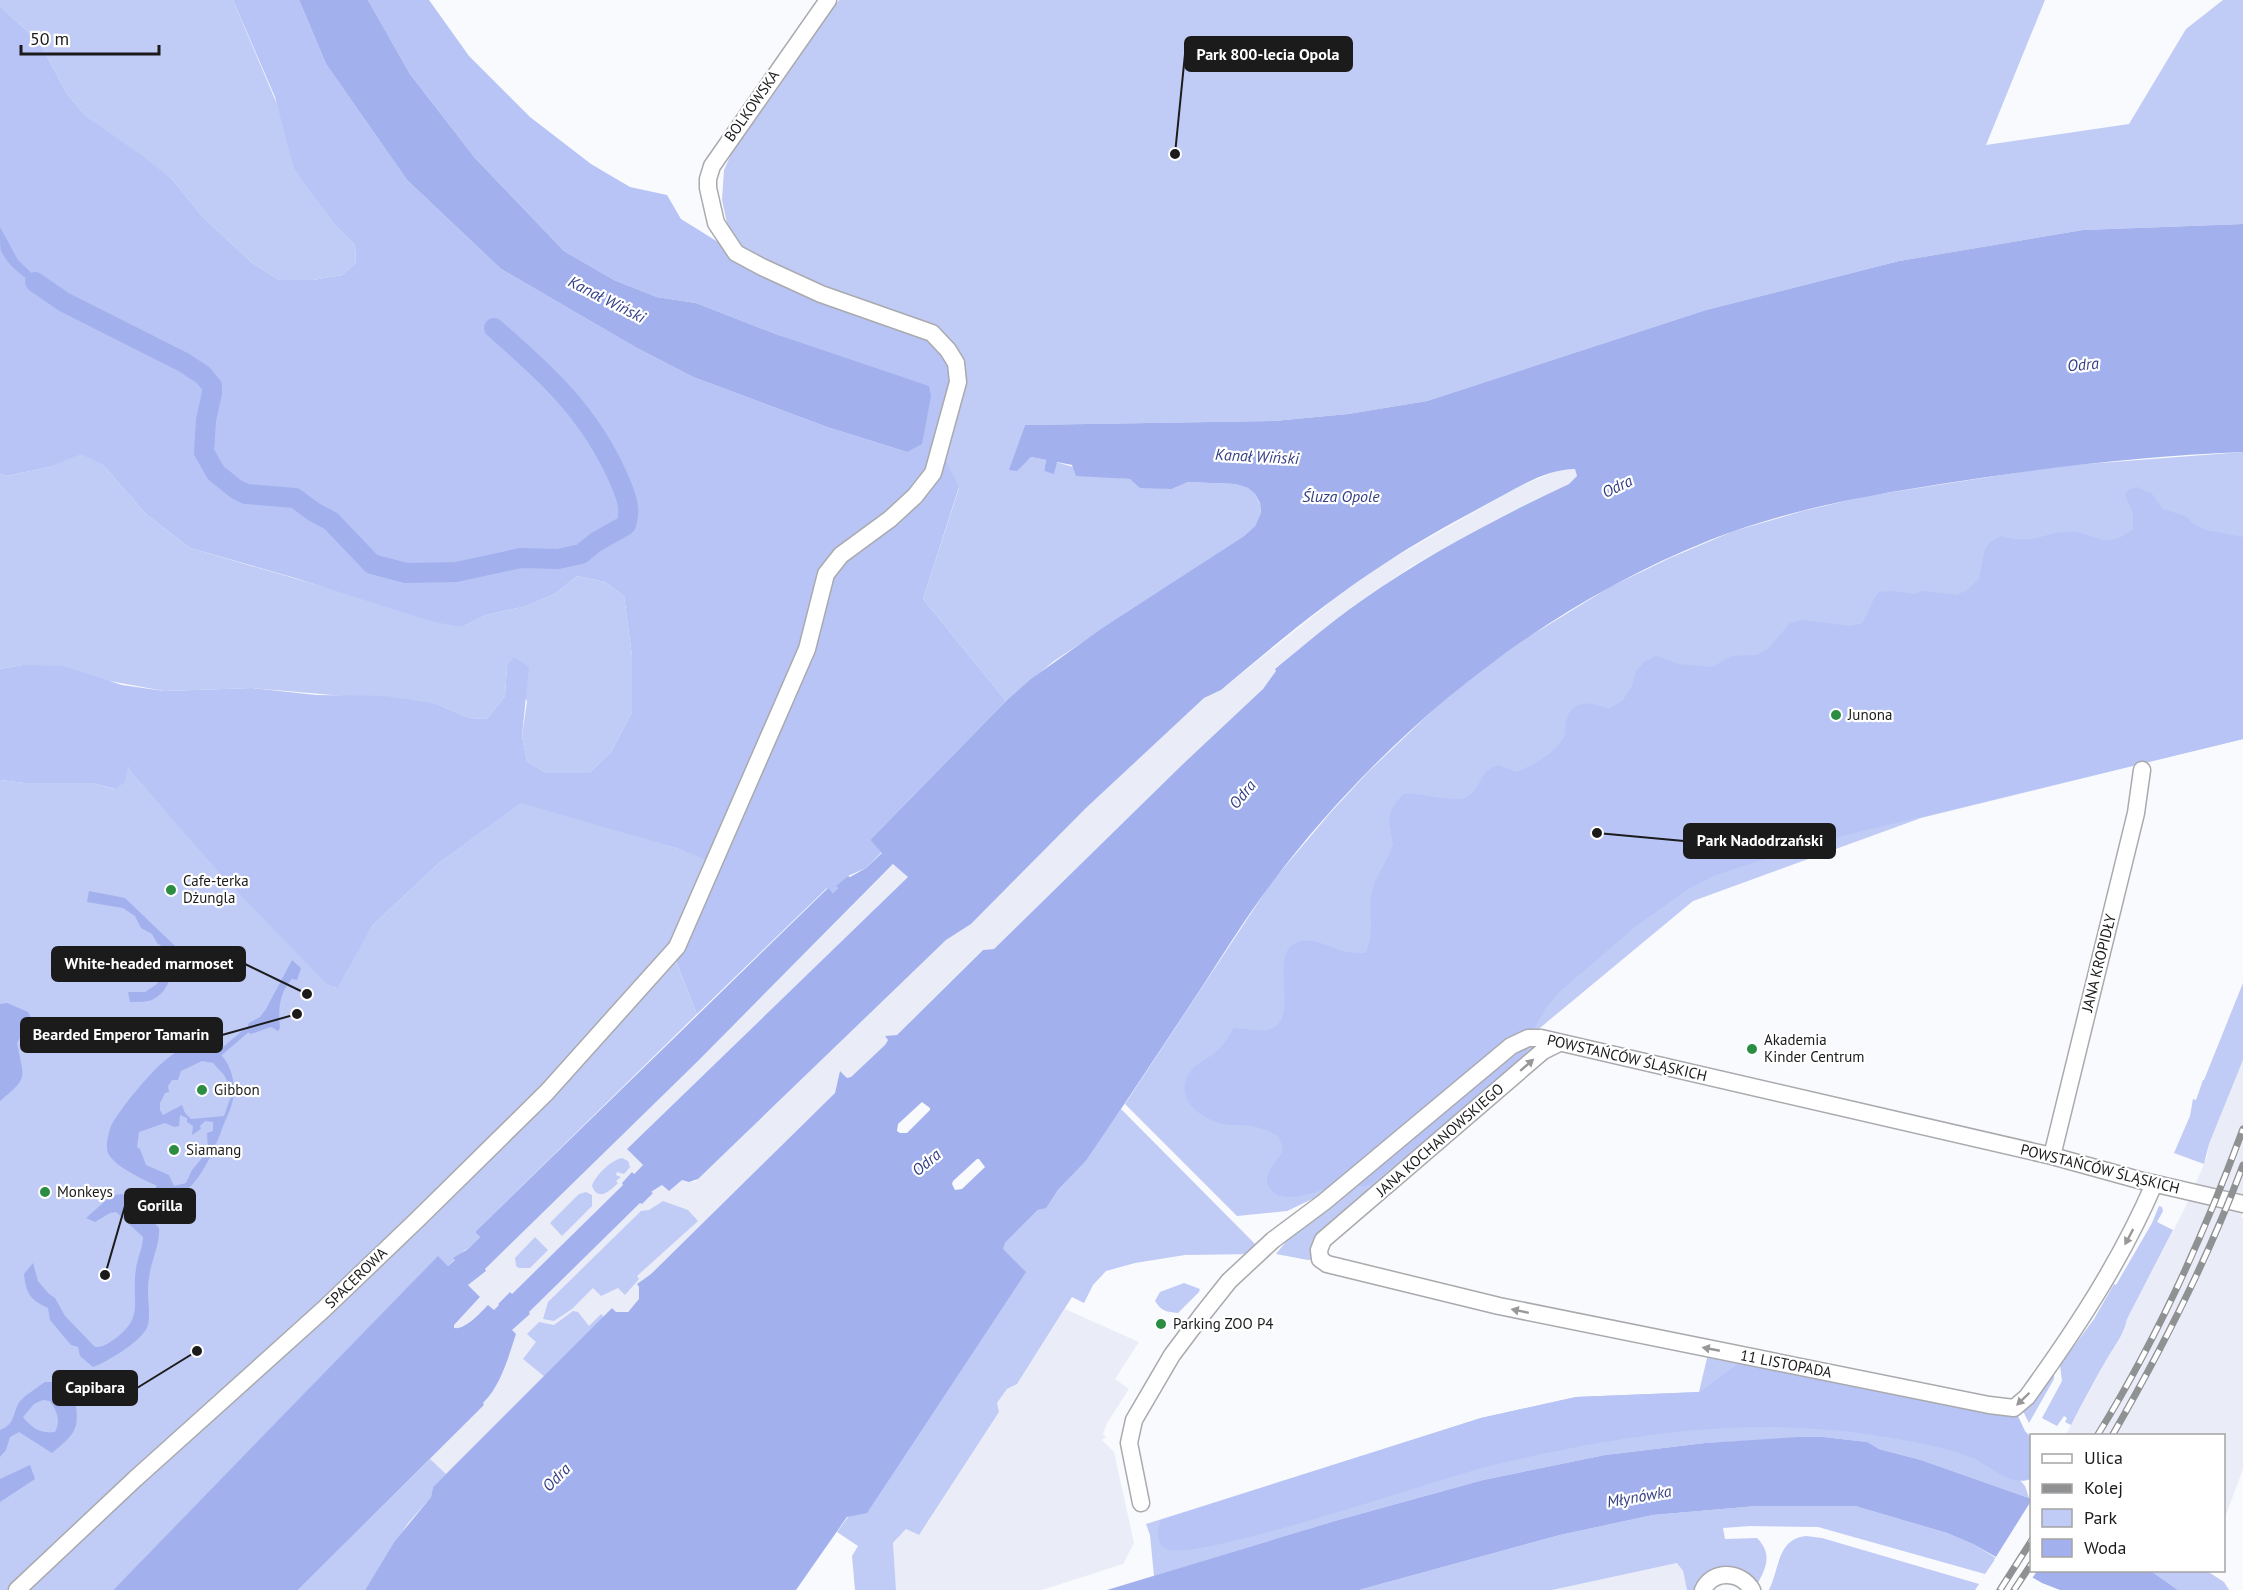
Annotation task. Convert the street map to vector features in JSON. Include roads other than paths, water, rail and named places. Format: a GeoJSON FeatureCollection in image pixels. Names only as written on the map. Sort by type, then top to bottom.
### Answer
{"type":"FeatureCollection","features":[{"type":"Feature","properties":{"kind":"street","name":"BOLKOWSKA"},"geometry":{"type":"LineString","coordinates":[[716,223],[708,188],[712,166],[828,0]]}},
{"type":"Feature","properties":{"kind":"street","name":"SPACEROWA"},"geometry":{"type":"LineString","coordinates":[[17,1590],[135,1479],[324,1309],[418,1219],[547,1092],[677,947],[804,657],[826,574],[841,555],[890,519],[915,496],[933,472],[958,382],[956,363],[948,350],[932,333],[821,294],[736,253],[716,223]]}},
{"type":"Feature","properties":{"kind":"street","name":"JANA KROPIDŁY"},"geometry":{"type":"LineString","coordinates":[[2052,1156],[2136,813],[2142,770]]}},
{"type":"Feature","properties":{"kind":"street","name":"POWSTAŃCÓW ŚLĄSKICH"},"geometry":{"type":"LineString","coordinates":[[1141,1503],[1129,1443],[1134,1420],[1172,1354],[1229,1281],[1273,1240],[1329,1198],[1520,1040],[1535,1037],[2052,1156],[2154,1184],[2243,1204]]}},
{"type":"Feature","properties":{"kind":"street","name":"JANA KOCHANOWSKIEGO"},"geometry":{"type":"LineString","coordinates":[[1323,1240],[1543,1051],[1559,1043]]}},
{"type":"Feature","properties":{"kind":"street","name":"11 LISTOPADA"},"geometry":{"type":"LineString","coordinates":[[1323,1240],[1319,1250],[1320,1259],[1327,1264],[1453,1295],[1674,1342],[2014,1408],[2027,1397],[2095,1298],[2132,1231],[2154,1184]]}},
{"type":"Feature","properties":{"kind":"street"},"geometry":{"type":"LineString","coordinates":[[1703,1590],[1710,1580],[1724,1575],[1732,1575],[1744,1580],[1752,1590]]}},
{"type":"Feature","properties":{"kind":"water","name":"Kanał Wiński"},"geometry":{"type":"Polygon","coordinates":[[[299,0],[368,0],[410,74],[475,158],[564,251],[614,280],[657,297],[696,303],[781,336],[929,386],[931,396],[922,444],[907,452],[827,427],[693,377],[635,347],[501,269],[407,180],[326,64],[299,0]]]}},
{"type":"Feature","properties":{"kind":"water"},"geometry":{"type":"Polygon","coordinates":[[[2243,224],[2243,452],[2129,460],[1979,478],[1853,499],[1766,521],[1710,540],[1645,569],[1583,602],[1524,640],[1467,682],[1413,728],[1362,777],[1315,829],[1252,911],[1086,1161],[1058,1190],[1046,1208],[1038,1210],[1005,1243],[1003,1249],[1026,1272],[867,1513],[847,1517],[796,1590],[365,1590],[395,1541],[431,1497],[433,1487],[612,1308],[616,1312],[628,1312],[639,1299],[637,1284],[651,1274],[835,1093],[840,1071],[847,1078],[851,1077],[885,1045],[888,1040],[885,1036],[897,1035],[983,950],[994,949],[1263,689],[1276,671],[1275,669],[1350,609],[1411,568],[1489,524],[1569,484],[1577,476],[1575,469],[1552,472],[1530,481],[1409,548],[1321,609],[1221,690],[1204,698],[1086,808],[971,924],[946,940],[698,1179],[689,1182],[682,1180],[669,1191],[662,1185],[651,1192],[653,1193],[642,1204],[640,1203],[529,1312],[530,1314],[512,1330],[516,1334],[507,1362],[495,1388],[483,1403],[484,1405],[298,1590],[113,1590],[438,1256],[448,1266],[455,1260],[453,1258],[468,1249],[480,1237],[475,1232],[828,888],[833,893],[838,888],[836,886],[848,876],[866,868],[882,853],[870,840],[1006,701],[1031,679],[1101,629],[1244,536],[1255,526],[1261,513],[1260,503],[1255,494],[1248,488],[1235,484],[1188,482],[1172,489],[1140,488],[1130,479],[1076,476],[1072,465],[1057,462],[1054,474],[1044,471],[1046,460],[1031,457],[1017,471],[1009,470],[1025,425],[1274,421],[1348,414],[1427,401],[1706,310],[1899,261],[2083,230],[2243,224]],[[893,864],[698,1061],[485,1269],[486,1271],[468,1285],[480,1297],[454,1325],[454,1328],[467,1324],[488,1305],[494,1310],[623,1185],[622,1183],[632,1172],[634,1174],[643,1165],[627,1149],[908,877],[893,864]],[[922,1102],[898,1124],[897,1131],[907,1133],[930,1108],[922,1102]],[[977,1159],[953,1181],[955,1190],[962,1189],[985,1167],[977,1159]]]}},
{"type":"Feature","properties":{"kind":"water"},"geometry":{"type":"Polygon","coordinates":[[[0,227],[18,260],[56,297],[26,278],[6,259],[1,251],[0,227]]]}},
{"type":"Feature","properties":{"kind":"water"},"geometry":{"type":"Polygon","coordinates":[[[89,891],[125,898],[175,946],[168,982],[165,989],[154,999],[130,1002],[128,992],[145,992],[157,984],[165,973],[169,958],[166,949],[157,943],[152,934],[141,928],[135,916],[123,908],[87,902],[89,891]]]}},
{"type":"Feature","properties":{"kind":"water"},"geometry":{"type":"Polygon","coordinates":[[[292,960],[301,968],[297,980],[292,979],[284,990],[279,1008],[280,1028],[278,1031],[271,1027],[251,1034],[246,1031],[249,1023],[260,1017],[266,1009],[292,960]]]}},
{"type":"Feature","properties":{"kind":"water"},"geometry":{"type":"Polygon","coordinates":[[[7,1003],[28,1012],[31,1017],[17,1043],[22,1071],[20,1082],[0,1101],[0,1004],[7,1003]]]}},
{"type":"Feature","properties":{"kind":"water"},"geometry":{"type":"Polygon","coordinates":[[[187,1045],[203,1046],[218,1052],[230,1069],[234,1090],[230,1110],[206,1165],[192,1185],[175,1193],[138,1177],[119,1165],[108,1153],[107,1142],[113,1122],[131,1097],[161,1064],[187,1045]],[[202,1061],[181,1071],[178,1080],[172,1080],[168,1086],[169,1092],[165,1093],[160,1103],[163,1115],[182,1105],[185,1113],[191,1119],[224,1116],[231,1088],[224,1075],[213,1063],[202,1061]],[[180,1115],[179,1126],[174,1127],[165,1123],[139,1132],[137,1147],[146,1165],[169,1175],[174,1186],[186,1183],[192,1170],[208,1151],[207,1133],[213,1131],[213,1122],[205,1121],[200,1126],[201,1129],[192,1135],[193,1126],[187,1122],[187,1118],[180,1115]]]}},
{"type":"Feature","properties":{"kind":"water"},"geometry":{"type":"Polygon","coordinates":[[[122,1194],[139,1207],[159,1228],[148,1284],[148,1325],[133,1344],[93,1367],[80,1356],[78,1347],[71,1345],[50,1320],[48,1308],[30,1295],[24,1274],[33,1263],[38,1281],[55,1298],[65,1316],[95,1347],[104,1346],[116,1338],[125,1330],[134,1315],[136,1269],[143,1237],[116,1212],[95,1222],[86,1218],[112,1195],[122,1194]]]}},
{"type":"Feature","properties":{"kind":"water"},"geometry":{"type":"Polygon","coordinates":[[[45,1382],[54,1382],[74,1394],[77,1422],[72,1434],[52,1453],[19,1432],[10,1437],[6,1450],[0,1457],[0,1430],[12,1421],[21,1400],[45,1382]],[[43,1400],[34,1404],[23,1417],[41,1431],[55,1432],[58,1420],[50,1401],[43,1400]]]}},
{"type":"Feature","properties":{"kind":"water","name":"Młynówka"},"geometry":{"type":"Polygon","coordinates":[[[1799,1437],[1824,1437],[1867,1442],[1879,1449],[1921,1460],[2029,1498],[2030,1572],[2152,1572],[2178,1590],[2060,1590],[2042,1583],[1973,1544],[1947,1533],[1855,1506],[1757,1506],[1653,1515],[1560,1535],[1359,1590],[1107,1590],[1338,1520],[1483,1480],[1605,1455],[1705,1443],[1799,1437]]]}},
{"type":"Feature","properties":{"kind":"water"},"geometry":{"type":"Polygon","coordinates":[[[30,1465],[35,1479],[0,1502],[0,1479],[30,1465]]]}},
{"type":"Feature","properties":{"kind":"waterway"},"geometry":{"type":"LineString","coordinates":[[35,282],[64,302],[183,362],[203,375],[212,386],[206,420],[204,452],[216,473],[236,489],[246,494],[295,498],[331,521],[372,564],[406,573],[456,572],[521,558],[558,559],[581,554],[596,542],[626,525],[628,507],[625,495],[594,433],[565,395],[494,328]]}},
{"type":"Feature","properties":{"kind":"waterway"},"geometry":{"type":"LineString","coordinates":[[219,1054],[246,1031]]}},
{"type":"Feature","properties":{"kind":"waterway"},"geometry":{"type":"LineString","coordinates":[[143,1211],[159,1187]]}},
{"type":"Feature","properties":{"kind":"railway"},"geometry":{"type":"LineString","coordinates":[[2098,1434],[2140,1362],[2178,1286],[2243,1129]]}},
{"type":"Feature","properties":{"kind":"railway"},"geometry":{"type":"LineString","coordinates":[[2113,1434],[2183,1303],[2215,1235],[2243,1165]]}},
{"type":"Feature","properties":{"kind":"railway"},"geometry":{"type":"LineString","coordinates":[[2000,1590],[2030,1543]]}},
{"type":"Feature","properties":{"kind":"railway"},"geometry":{"type":"LineString","coordinates":[[2014,1590],[2030,1566]]}},
{"type":"Feature","properties":{"kind":"place","name":"Park 800-lecia Opola"},"geometry":{"type":"Point","coordinates":[1175,154]}},
{"type":"Feature","properties":{"kind":"place","name":"Junona"},"geometry":{"type":"Point","coordinates":[1836,715]}},
{"type":"Feature","properties":{"kind":"place","name":"Park Nadodrzański"},"geometry":{"type":"Point","coordinates":[1597,833]}},
{"type":"Feature","properties":{"kind":"place","name":"Cafe-terka Dżungla"},"geometry":{"type":"Point","coordinates":[171,890]}},
{"type":"Feature","properties":{"kind":"place","name":"White-headed marmoset"},"geometry":{"type":"Point","coordinates":[307,994]}},
{"type":"Feature","properties":{"kind":"place","name":"Bearded Emperor Tamarin"},"geometry":{"type":"Point","coordinates":[297,1014]}},
{"type":"Feature","properties":{"kind":"place","name":"Akademia Kinder Centrum"},"geometry":{"type":"Point","coordinates":[1752,1049]}},
{"type":"Feature","properties":{"kind":"place","name":"Gibbon"},"geometry":{"type":"Point","coordinates":[202,1090]}},
{"type":"Feature","properties":{"kind":"place","name":"Siamang"},"geometry":{"type":"Point","coordinates":[174,1150]}},
{"type":"Feature","properties":{"kind":"place","name":"Monkeys"},"geometry":{"type":"Point","coordinates":[45,1192]}},
{"type":"Feature","properties":{"kind":"place","name":"Gorilla"},"geometry":{"type":"Point","coordinates":[105,1275]}},
{"type":"Feature","properties":{"kind":"place","name":"Parking ZOO P4"},"geometry":{"type":"Point","coordinates":[1161,1324]}},
{"type":"Feature","properties":{"kind":"place","name":"Capibara"},"geometry":{"type":"Point","coordinates":[197,1351]}},
{"type":"Feature","properties":{"kind":"water label","name":"Odra"},"geometry":{"type":"Point","coordinates":[2083,364]}},
{"type":"Feature","properties":{"kind":"water label","name":"Odra"},"geometry":{"type":"Point","coordinates":[1617,486]}},
{"type":"Feature","properties":{"kind":"water label","name":"Śluza Opole"},"geometry":{"type":"Point","coordinates":[1341,496]}},
{"type":"Feature","properties":{"kind":"water label","name":"Odra"},"geometry":{"type":"Point","coordinates":[1242,794]}},
{"type":"Feature","properties":{"kind":"water label","name":"Odra"},"geometry":{"type":"Point","coordinates":[926,1162]}},
{"type":"Feature","properties":{"kind":"water label","name":"Odra"},"geometry":{"type":"Point","coordinates":[556,1477]}}]}
